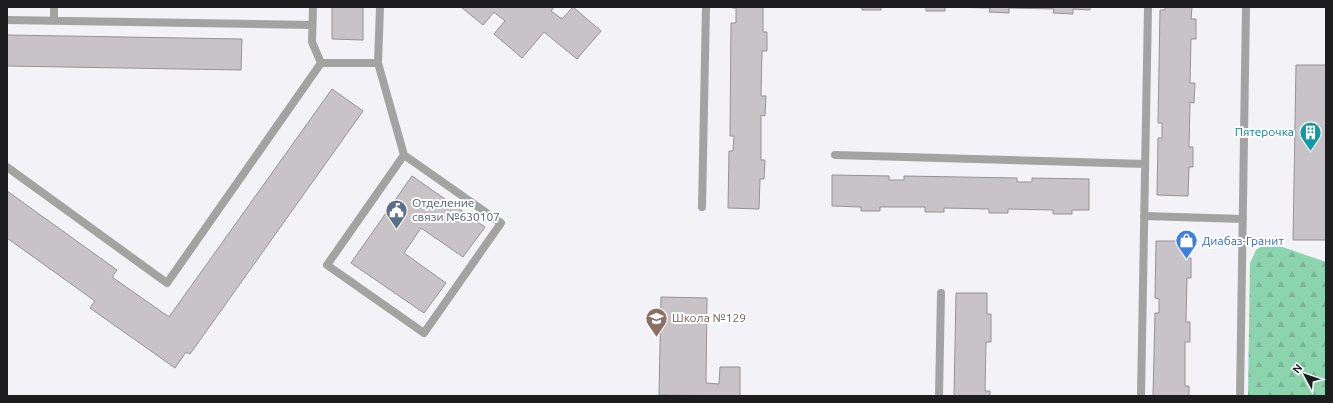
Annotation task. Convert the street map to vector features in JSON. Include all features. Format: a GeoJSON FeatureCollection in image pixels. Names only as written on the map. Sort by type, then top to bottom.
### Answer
{"type":"FeatureCollection","features":[{"type":"Feature","properties":{"kind":"lane"},"geometry":{"type":"LineString","coordinates":[[54,7],[54,20]]}},
{"type":"Feature","properties":{"kind":"lane"},"geometry":{"type":"LineString","coordinates":[[313,7],[312,42],[321,64]]}},
{"type":"Feature","properties":{"kind":"lane"},"geometry":{"type":"LineString","coordinates":[[380,7],[378,63],[404,154],[501,223],[424,333],[327,264],[404,154]]}},
{"type":"Feature","properties":{"kind":"lane"},"geometry":{"type":"LineString","coordinates":[[702,206],[706,7]]}},
{"type":"Feature","properties":{"kind":"lane"},"geometry":{"type":"LineString","coordinates":[[1141,396],[1148,7]]}},
{"type":"Feature","properties":{"kind":"lane"},"geometry":{"type":"LineString","coordinates":[[1240,396],[1246,7]]}},
{"type":"Feature","properties":{"kind":"lane"},"geometry":{"type":"LineString","coordinates":[[7,20],[312,24]]}},
{"type":"Feature","properties":{"kind":"lane"},"geometry":{"type":"LineString","coordinates":[[321,64],[378,63]]}},
{"type":"Feature","properties":{"kind":"lane"},"geometry":{"type":"LineString","coordinates":[[7,167],[167,283],[321,64]]}},
{"type":"Feature","properties":{"kind":"lane"},"geometry":{"type":"LineString","coordinates":[[835,155],[1145,164]]}},
{"type":"Feature","properties":{"kind":"lane"},"geometry":{"type":"LineString","coordinates":[[1144,216],[1243,220]]}},
{"type":"Feature","properties":{"kind":"lane"},"geometry":{"type":"LineString","coordinates":[[939,396],[941,293]]}},
{"type":"Feature","properties":{"kind":"green space"},"geometry":{"type":"Polygon","coordinates":[[[1268,242],[1326,262],[1326,396],[1248,396],[1250,263],[1256,250],[1268,242]]]}},
{"type":"Feature","properties":{"kind":"building"},"geometry":{"type":"Polygon","coordinates":[[[332,7],[363,7],[363,40],[332,39],[332,7]]]}},
{"type":"Feature","properties":{"kind":"building"},"geometry":{"type":"Polygon","coordinates":[[[461,7],[554,7],[551,11],[562,19],[573,7],[601,31],[577,59],[544,32],[522,58],[494,34],[505,21],[494,12],[483,25],[461,7]]]}},
{"type":"Feature","properties":{"kind":"building"},"geometry":{"type":"Polygon","coordinates":[[[732,7],[763,7],[763,32],[767,32],[767,51],[762,51],[761,96],[766,96],[765,116],[761,115],[761,160],[765,160],[764,179],[760,179],[759,209],[728,208],[729,151],[733,151],[734,136],[730,136],[731,23],[736,23],[736,8],[732,7]]]}},
{"type":"Feature","properties":{"kind":"building"},"geometry":{"type":"Polygon","coordinates":[[[862,7],[881,7],[881,10],[862,10],[862,7]]]}},
{"type":"Feature","properties":{"kind":"building"},"geometry":{"type":"Polygon","coordinates":[[[926,7],[945,7],[945,11],[926,11],[926,7]]]}},
{"type":"Feature","properties":{"kind":"building"},"geometry":{"type":"Polygon","coordinates":[[[945,7],[1090,7],[1090,10],[1073,9],[1073,14],[1053,13],[1054,9],[1009,8],[1009,13],[989,12],[990,8],[945,7]]]}},
{"type":"Feature","properties":{"kind":"building"},"geometry":{"type":"Polygon","coordinates":[[[1165,7],[1192,7],[1191,19],[1196,19],[1196,39],[1191,39],[1190,83],[1195,83],[1194,103],[1190,102],[1189,147],[1193,147],[1193,167],[1189,167],[1188,196],[1157,195],[1158,138],[1162,138],[1162,123],[1158,123],[1160,10],[1165,10],[1165,7]]]}},
{"type":"Feature","properties":{"kind":"building"},"geometry":{"type":"Polygon","coordinates":[[[7,35],[242,39],[241,70],[7,66],[7,35]]]}},
{"type":"Feature","properties":{"kind":"building","name":"Пятерочка"},"geometry":{"type":"Polygon","coordinates":[[[1296,65],[1326,65],[1326,240],[1293,240],[1296,65]]]}},
{"type":"Feature","properties":{"kind":"building"},"geometry":{"type":"Polygon","coordinates":[[[332,89],[363,111],[190,354],[186,352],[175,368],[90,308],[95,301],[7,238],[7,191],[117,270],[112,277],[169,317],[332,89]]]}},
{"type":"Feature","properties":{"kind":"building"},"geometry":{"type":"Polygon","coordinates":[[[832,175],[889,176],[889,180],[904,180],[904,176],[1017,178],[1017,182],[1032,182],[1032,178],[1089,179],[1089,210],[1072,210],[1072,214],[1053,214],[1053,210],[1008,209],[1008,213],[989,213],[989,209],[944,208],[944,212],[925,212],[925,207],[880,207],[880,211],[861,211],[861,207],[832,206],[832,175]]]}},
{"type":"Feature","properties":{"kind":"building"},"geometry":{"type":"Polygon","coordinates":[[[412,176],[485,227],[463,257],[421,228],[404,253],[446,283],[424,313],[351,263],[412,176]]]}},
{"type":"Feature","properties":{"kind":"building"},"geometry":{"type":"Polygon","coordinates":[[[1156,241],[1187,241],[1187,258],[1191,258],[1191,278],[1187,278],[1186,322],[1190,322],[1190,342],[1185,342],[1185,386],[1189,386],[1189,396],[1153,396],[1155,313],[1159,313],[1159,299],[1155,298],[1156,241]]]}},
{"type":"Feature","properties":{"kind":"building"},"geometry":{"type":"Polygon","coordinates":[[[956,293],[987,293],[987,314],[991,314],[991,342],[986,342],[985,391],[990,391],[990,396],[954,396],[956,293]]]}},
{"type":"Feature","properties":{"kind":"building"},"geometry":{"type":"Polygon","coordinates":[[[661,297],[707,298],[706,383],[719,384],[720,367],[740,367],[740,396],[659,395],[661,297]]]}},
{"type":"Feature","properties":{"kind":"place","name":"Пятерочка"},"geometry":{"type":"Point","coordinates":[1310,152]}},
{"type":"Feature","properties":{"kind":"place","name":"Отделение связи №630107"},"geometry":{"type":"Point","coordinates":[397,230]}},
{"type":"Feature","properties":{"kind":"place","name":"Диабаз-Гранит"},"geometry":{"type":"Point","coordinates":[1186,260]}},
{"type":"Feature","properties":{"kind":"place","name":"Школа №129"},"geometry":{"type":"Point","coordinates":[657,338]}}]}
